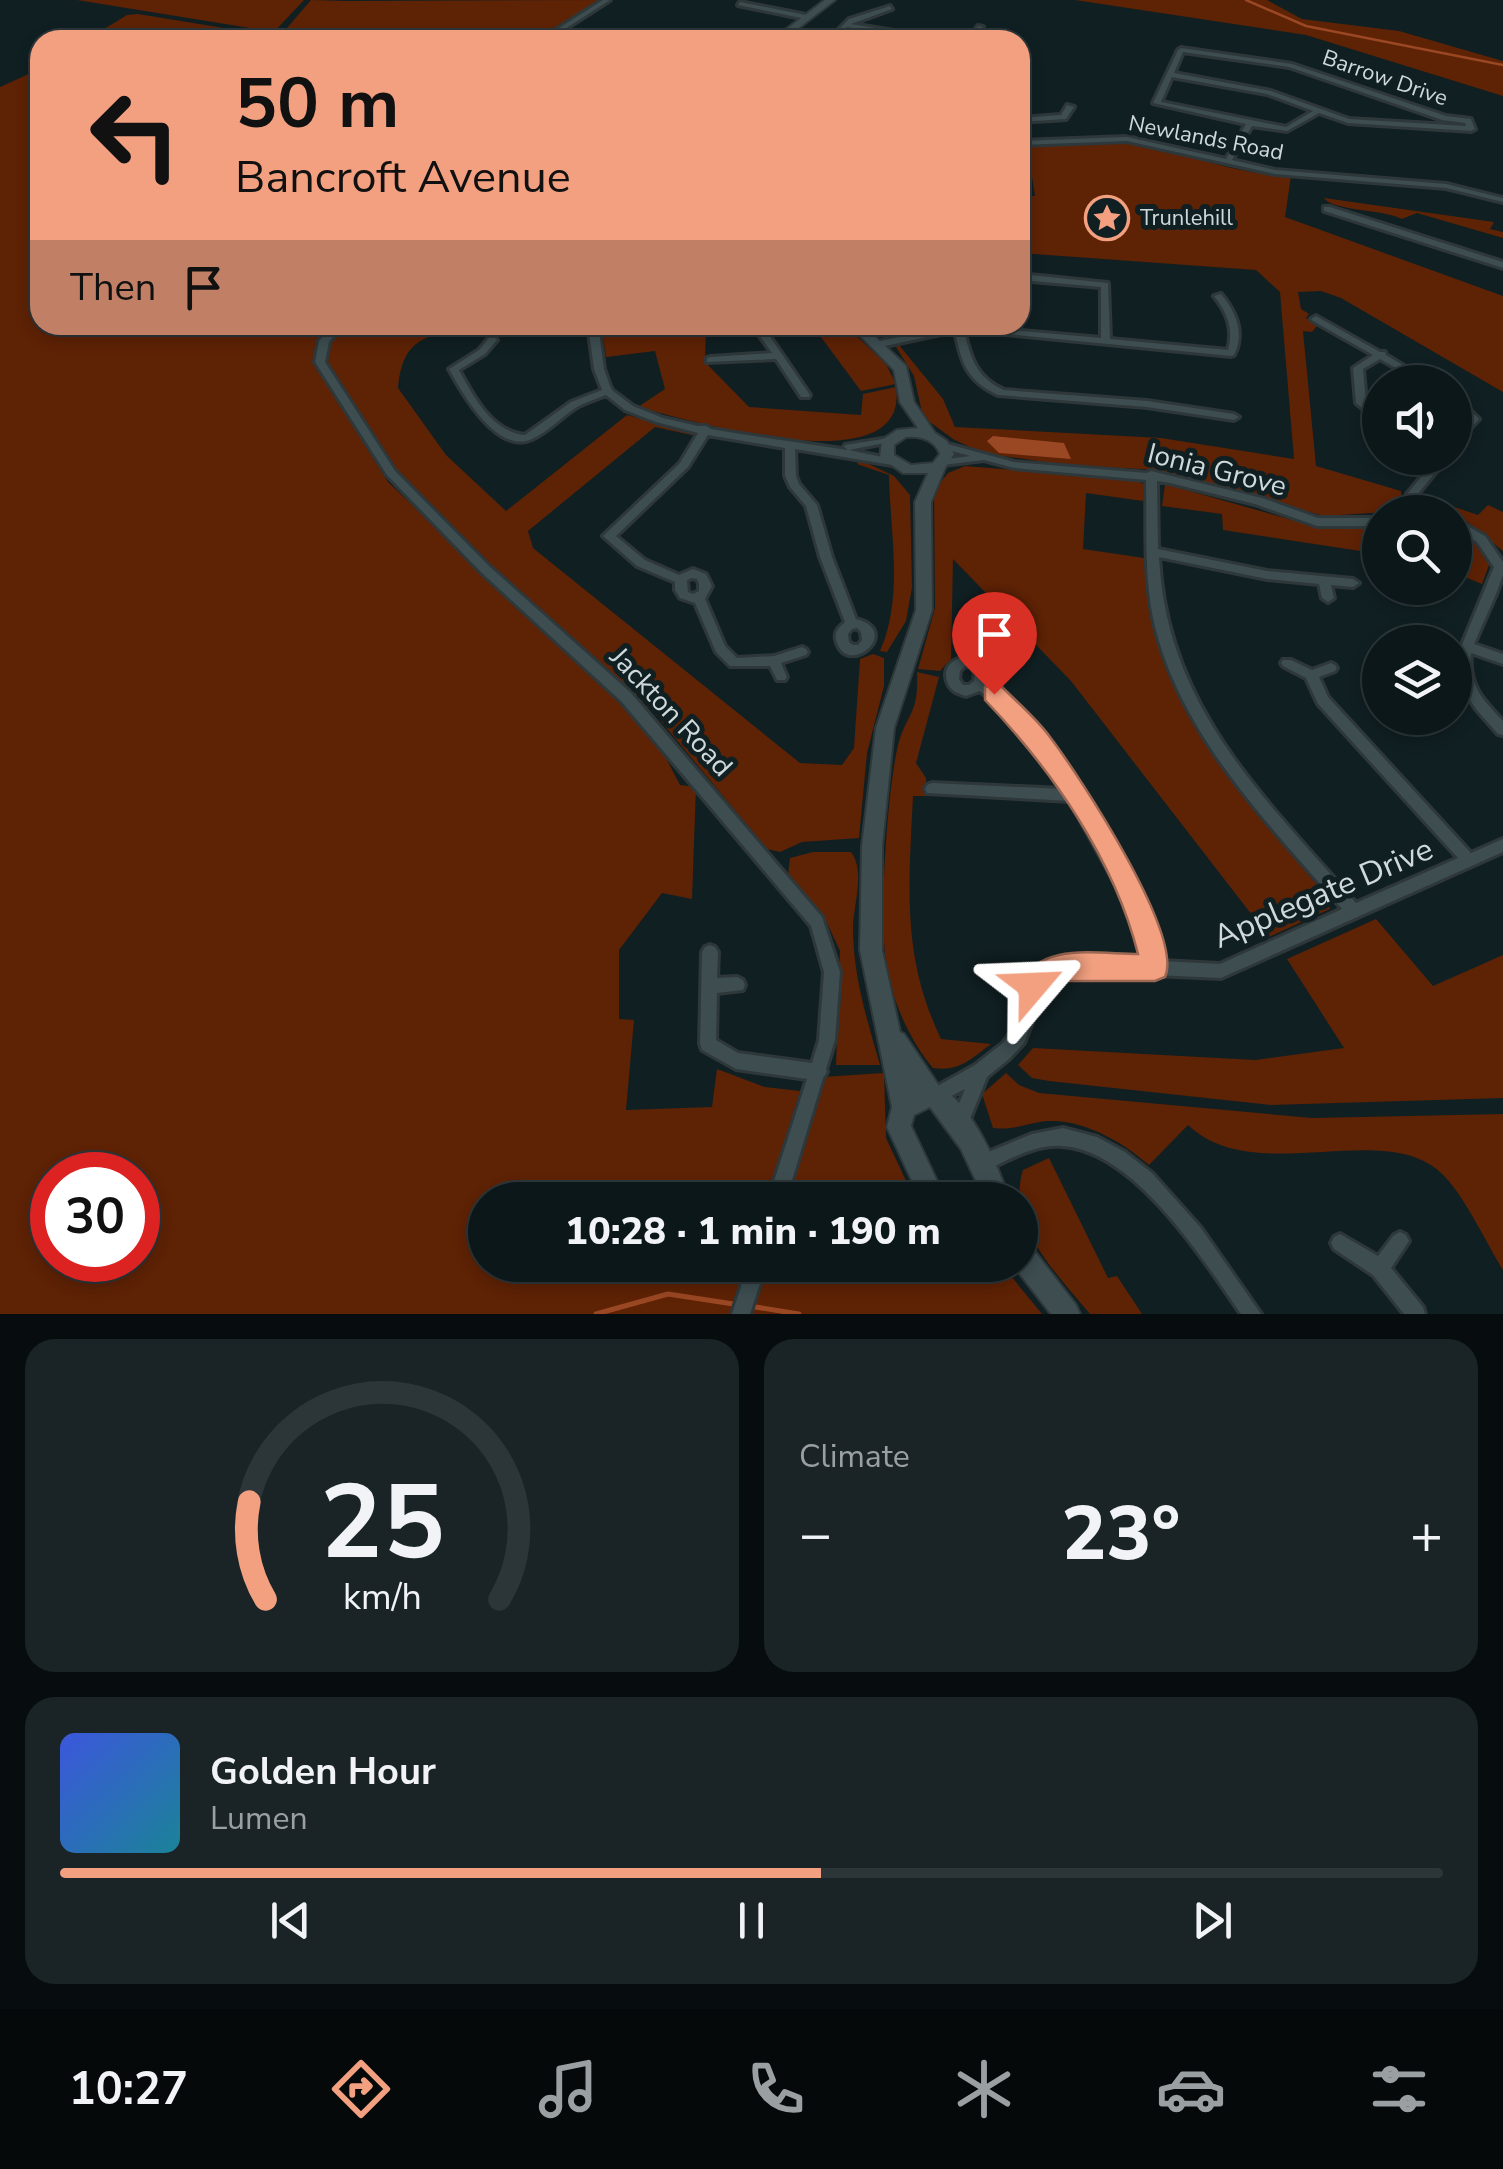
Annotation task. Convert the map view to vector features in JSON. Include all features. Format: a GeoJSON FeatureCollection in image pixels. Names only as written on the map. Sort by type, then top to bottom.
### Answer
{"type":"FeatureCollection","features":[{"type":"Feature","properties":{"kind":"street"},"geometry":{"type":"LineString","coordinates":[[559,30],[607,0]]}},
{"type":"Feature","properties":{"kind":"street"},"geometry":{"type":"LineString","coordinates":[[774,10],[789,0]]}},
{"type":"Feature","properties":{"kind":"street"},"geometry":{"type":"LineString","coordinates":[[790,30],[830,0]]}},
{"type":"Feature","properties":{"kind":"street"},"geometry":{"type":"LineString","coordinates":[[740,4],[809,16],[844,1]]}},
{"type":"Feature","properties":{"kind":"street"},"geometry":{"type":"LineString","coordinates":[[734,16],[750,5]]}},
{"type":"Feature","properties":{"kind":"street"},"geometry":{"type":"LineString","coordinates":[[841,30],[890,8]]}},
{"type":"Feature","properties":{"kind":"street"},"geometry":{"type":"LineString","coordinates":[[846,25],[879,30]]}},
{"type":"Feature","properties":{"kind":"street","name":"Barrow Drive"},"geometry":{"type":"LineString","coordinates":[[1188,48],[1290,64],[1445,118],[1468,121],[1472,129],[1362,124],[1259,89],[1169,74],[1181,50],[1188,48]]}},
{"type":"Feature","properties":{"kind":"street"},"geometry":{"type":"LineString","coordinates":[[1169,74],[1157,102],[1286,129],[1319,110]]}},
{"type":"Feature","properties":{"kind":"street"},"geometry":{"type":"LineString","coordinates":[[1030,119],[1063,117],[1070,107]]}},
{"type":"Feature","properties":{"kind":"street"},"geometry":{"type":"LineString","coordinates":[[1228,161],[1250,122]]}},
{"type":"Feature","properties":{"kind":"street","name":"Newlands Road"},"geometry":{"type":"LineString","coordinates":[[1030,143],[1127,138],[1275,172],[1446,186],[1503,200]]}},
{"type":"Feature","properties":{"kind":"street"},"geometry":{"type":"LineString","coordinates":[[1328,209],[1503,265]]}},
{"type":"Feature","properties":{"kind":"street"},"geometry":{"type":"LineString","coordinates":[[1030,278],[1104,285],[1106,338]]}},
{"type":"Feature","properties":{"kind":"street"},"geometry":{"type":"LineString","coordinates":[[1030,333],[1231,352],[1236,345],[1231,311],[1218,296]]}},
{"type":"Feature","properties":{"kind":"street"},"geometry":{"type":"LineString","coordinates":[[1316,318],[1327,330],[1399,365]]}},
{"type":"Feature","properties":{"kind":"street","name":"Jackton Road"},"geometry":{"type":"LineString","coordinates":[[329,335],[324,341],[320,362],[392,473],[486,570],[626,697],[807,908],[823,936],[832,972],[827,1040],[784,1182]]}},
{"type":"Feature","properties":{"kind":"street"},"geometry":{"type":"LineString","coordinates":[[596,335],[607,392],[628,409],[647,416],[790,446],[837,449],[923,471],[942,458]]}},
{"type":"Feature","properties":{"kind":"street"},"geometry":{"type":"LineString","coordinates":[[764,335],[805,395]]}},
{"type":"Feature","properties":{"kind":"street"},"geometry":{"type":"LineString","coordinates":[[869,335],[901,369],[907,402],[942,458]]}},
{"type":"Feature","properties":{"kind":"street"},"geometry":{"type":"LineString","coordinates":[[880,344],[924,335]]}},
{"type":"Feature","properties":{"kind":"street"},"geometry":{"type":"LineString","coordinates":[[961,335],[970,372],[983,385],[1000,392],[1148,404],[1234,417]]}},
{"type":"Feature","properties":{"kind":"street"},"geometry":{"type":"LineString","coordinates":[[492,340],[483,352],[460,362],[455,373],[493,425],[514,439],[528,438],[575,404],[607,392]]}},
{"type":"Feature","properties":{"kind":"street"},"geometry":{"type":"LineString","coordinates":[[483,352],[496,357]]}},
{"type":"Feature","properties":{"kind":"street"},"geometry":{"type":"LineString","coordinates":[[1363,365],[1382,354]]}},
{"type":"Feature","properties":{"kind":"street"},"geometry":{"type":"LineString","coordinates":[[710,360],[778,356]]}},
{"type":"Feature","properties":{"kind":"street"},"geometry":{"type":"LineString","coordinates":[[1362,366],[1358,374],[1362,404]]}},
{"type":"Feature","properties":{"kind":"street"},"geometry":{"type":"LineString","coordinates":[[782,386],[797,383]]}},
{"type":"Feature","properties":{"kind":"street"},"geometry":{"type":"LineString","coordinates":[[907,402],[885,450],[922,502]]}},
{"type":"Feature","properties":{"kind":"street"},"geometry":{"type":"LineString","coordinates":[[706,429],[684,465],[608,536],[640,564],[681,580],[681,593],[698,596],[728,658],[744,665],[802,652]]}},
{"type":"Feature","properties":{"kind":"street"},"geometry":{"type":"LineString","coordinates":[[837,449],[928,434]]}},
{"type":"Feature","properties":{"kind":"street"},"geometry":{"type":"LineString","coordinates":[[790,446],[789,480],[814,513],[816,537],[852,625]]}},
{"type":"Feature","properties":{"kind":"street"},"geometry":{"type":"LineString","coordinates":[[924,1182],[902,1140],[899,1127],[904,1108],[870,950],[872,846],[885,728],[924,610],[922,502],[942,458]]}},
{"type":"Feature","properties":{"kind":"street","name":"Ionia Grove"},"geometry":{"type":"LineString","coordinates":[[942,458],[1151,475],[1258,500],[1316,522],[1362,522]]}},
{"type":"Feature","properties":{"kind":"street"},"geometry":{"type":"LineString","coordinates":[[1151,475],[1156,594],[1170,655],[1207,732],[1354,912]]}},
{"type":"Feature","properties":{"kind":"street"},"geometry":{"type":"LineString","coordinates":[[1412,495],[1428,475]]}},
{"type":"Feature","properties":{"kind":"street"},"geometry":{"type":"LineString","coordinates":[[1472,534],[1500,567],[1472,635]]}},
{"type":"Feature","properties":{"kind":"street"},"geometry":{"type":"LineString","coordinates":[[1154,552],[1324,582],[1353,583]]}},
{"type":"Feature","properties":{"kind":"street"},"geometry":{"type":"LineString","coordinates":[[1324,582],[1328,598]]}},
{"type":"Feature","properties":{"kind":"street"},"geometry":{"type":"LineString","coordinates":[[1472,649],[1503,659]]}},
{"type":"Feature","properties":{"kind":"street"},"geometry":{"type":"LineString","coordinates":[[774,661],[781,677]]}},
{"type":"Feature","properties":{"kind":"street"},"geometry":{"type":"LineString","coordinates":[[1288,663],[1311,675],[1324,700],[1350,732],[1468,861]]}},
{"type":"Feature","properties":{"kind":"street"},"geometry":{"type":"LineString","coordinates":[[1311,675],[1332,668]]}},
{"type":"Feature","properties":{"kind":"street"},"geometry":{"type":"LineString","coordinates":[[981,685],[1014,711],[1058,764],[1140,910],[1155,968]]}},
{"type":"Feature","properties":{"kind":"street"},"geometry":{"type":"LineString","coordinates":[[1472,693],[1503,730]]}},
{"type":"Feature","properties":{"kind":"street"},"geometry":{"type":"LineString","coordinates":[[932,789],[1076,794]]}},
{"type":"Feature","properties":{"kind":"street","name":"Applegate Drive"},"geometry":{"type":"LineString","coordinates":[[981,1072],[1001,1057],[1021,1032],[1026,997],[1052,968],[1222,971],[1503,845]]}},
{"type":"Feature","properties":{"kind":"street"},"geometry":{"type":"LineString","coordinates":[[710,952],[707,1034],[714,1049],[736,1061],[819,1072]]}},
{"type":"Feature","properties":{"kind":"street"},"geometry":{"type":"LineString","coordinates":[[710,986],[737,986]]}},
{"type":"Feature","properties":{"kind":"street"},"geometry":{"type":"LineString","coordinates":[[888,1029],[959,1125],[990,1182]]}},
{"type":"Feature","properties":{"kind":"street"},"geometry":{"type":"LineString","coordinates":[[904,1108],[981,1072]]}},
{"type":"Feature","properties":{"kind":"street"},"geometry":{"type":"LineString","coordinates":[[959,1125],[981,1072]]}},
{"type":"Feature","properties":{"kind":"street"},"geometry":{"type":"LineString","coordinates":[[982,1163],[1048,1138],[1074,1138],[1104,1151],[1157,1188],[1252,1314]]}},
{"type":"Feature","properties":{"kind":"street"},"geometry":{"type":"LineString","coordinates":[[1380,1268],[1400,1240]]}},
{"type":"Feature","properties":{"kind":"street"},"geometry":{"type":"LineString","coordinates":[[1340,1244],[1380,1268],[1416,1314]]}},
{"type":"Feature","properties":{"kind":"street"},"geometry":{"type":"LineString","coordinates":[[1038,1276],[1067,1314]]}},
{"type":"Feature","properties":{"kind":"street"},"geometry":{"type":"LineString","coordinates":[[742,1314],[752,1282]]}},
{"type":"Feature","properties":{"kind":"shaded area"},"geometry":{"type":"Polygon","coordinates":[[[77,0],[304,0],[276,30],[77,0]]]}},
{"type":"Feature","properties":{"kind":"shaded area"},"geometry":{"type":"Polygon","coordinates":[[[311,0],[604,0],[556,30],[287,28],[311,0]]]}},
{"type":"Feature","properties":{"kind":"shaded area"},"geometry":{"type":"Polygon","coordinates":[[[1075,0],[1267,0],[1302,19],[1399,31],[1503,61],[1503,96],[1306,35],[1075,0]]]}},
{"type":"Feature","properties":{"kind":"shaded area"},"geometry":{"type":"Polygon","coordinates":[[[138,14],[236,30],[102,30],[127,15],[138,14]]]}},
{"type":"Feature","properties":{"kind":"shaded area"},"geometry":{"type":"Polygon","coordinates":[[[30,74],[30,335],[324,335],[315,344],[314,362],[388,482],[654,735],[680,785],[696,787],[692,899],[662,893],[619,950],[619,1019],[634,1020],[626,1110],[712,1107],[717,1069],[765,1087],[800,1091],[772,1182],[468,1182],[468,1282],[743,1282],[733,1314],[0,1314],[0,87],[30,74]]]}},
{"type":"Feature","properties":{"kind":"shaded area"},"geometry":{"type":"Polygon","coordinates":[[[1098,139],[1147,146],[1242,170],[1291,176],[1285,217],[1503,296],[1503,392],[1472,374],[1472,365],[1456,365],[1341,298],[1321,291],[1298,292],[1301,309],[1309,314],[1306,318],[1317,326],[1312,332],[1303,331],[1316,466],[1401,491],[1401,495],[1362,495],[1362,514],[1324,516],[1158,470],[1066,465],[982,453],[953,439],[923,417],[914,376],[896,347],[899,345],[943,399],[955,427],[1161,438],[1294,459],[1280,292],[1256,270],[1030,254],[1030,196],[1035,196],[1030,145],[1098,139]]]}},
{"type":"Feature","properties":{"kind":"shaded area"},"geometry":{"type":"Polygon","coordinates":[[[1324,198],[1494,222],[1490,229],[1503,232],[1503,238],[1417,213],[1402,219],[1337,205],[1324,198]]]}},
{"type":"Feature","properties":{"kind":"shaded area"},"geometry":{"type":"Polygon","coordinates":[[[334,335],[432,335],[416,344],[404,360],[398,388],[446,455],[506,511],[627,415],[693,433],[696,436],[655,427],[528,531],[533,548],[800,763],[842,765],[854,748],[860,659],[873,654],[884,658],[884,686],[867,753],[859,838],[802,842],[780,852],[767,849],[655,714],[498,577],[414,492],[389,463],[329,366],[329,344],[334,335]]]}},
{"type":"Feature","properties":{"kind":"shaded area"},"geometry":{"type":"Polygon","coordinates":[[[603,335],[706,335],[705,362],[749,407],[861,415],[863,394],[896,387],[891,417],[869,434],[834,441],[791,439],[745,433],[638,407],[665,389],[655,351],[606,357],[603,335]]]}},
{"type":"Feature","properties":{"kind":"shaded area"},"geometry":{"type":"Polygon","coordinates":[[[819,335],[856,335],[886,364],[896,384],[861,391],[819,335]]]}},
{"type":"Feature","properties":{"kind":"shaded area"},"geometry":{"type":"Polygon","coordinates":[[[993,436],[1064,443],[1071,459],[999,453],[987,441],[993,436]]]}},
{"type":"Feature","properties":{"kind":"shaded area"},"geometry":{"type":"Polygon","coordinates":[[[860,460],[894,476],[910,495],[912,587],[906,621],[887,652],[880,651],[894,587],[889,475],[857,464],[860,460]]]}},
{"type":"Feature","properties":{"kind":"shaded area"},"geometry":{"type":"Polygon","coordinates":[[[965,466],[1136,480],[1143,484],[1143,501],[1086,493],[1083,549],[1144,558],[1165,661],[1183,704],[1232,782],[1328,898],[1330,909],[1269,937],[1071,681],[953,559],[951,659],[940,671],[918,669],[935,608],[934,490],[948,473],[965,466]]]}},
{"type":"Feature","properties":{"kind":"shaded area"},"geometry":{"type":"Polygon","coordinates":[[[1165,484],[1324,529],[1362,528],[1362,551],[1223,530],[1222,514],[1162,506],[1165,484]]]}},
{"type":"Feature","properties":{"kind":"shaded area"},"geometry":{"type":"Polygon","coordinates":[[[1488,505],[1503,512],[1503,551],[1472,526],[1472,513],[1478,515],[1488,505]]]}},
{"type":"Feature","properties":{"kind":"shaded area"},"geometry":{"type":"Polygon","coordinates":[[[1472,541],[1489,565],[1482,584],[1472,580],[1472,541]]]}},
{"type":"Feature","properties":{"kind":"shaded area"},"geometry":{"type":"Polygon","coordinates":[[[917,672],[939,677],[916,763],[926,778],[927,796],[913,796],[910,919],[919,978],[941,1039],[991,1044],[964,1063],[942,1069],[933,1068],[902,1018],[888,976],[884,941],[885,854],[891,792],[898,745],[916,697],[917,672]]]}},
{"type":"Feature","properties":{"kind":"shaded area"},"geometry":{"type":"Polygon","coordinates":[[[813,852],[851,852],[858,869],[853,928],[855,963],[880,1065],[836,1065],[840,951],[827,923],[788,875],[790,858],[813,852]]]}},
{"type":"Feature","properties":{"kind":"shaded area"},"geometry":{"type":"Polygon","coordinates":[[[1376,919],[1433,986],[1503,955],[1503,1098],[1271,1105],[1049,1081],[1032,1078],[1018,1065],[1033,1048],[1255,1060],[1344,1048],[1287,959],[1376,919]]]}},
{"type":"Feature","properties":{"kind":"shaded area"},"geometry":{"type":"Polygon","coordinates":[[[884,1073],[886,1138],[907,1182],[790,1182],[822,1077],[884,1073]]]}},
{"type":"Feature","properties":{"kind":"shaded area"},"geometry":{"type":"Polygon","coordinates":[[[1006,1073],[1019,1085],[1039,1093],[1312,1118],[1503,1114],[1503,1270],[1449,1181],[1415,1157],[1385,1151],[1247,1151],[1215,1143],[1188,1125],[1149,1165],[1116,1141],[1075,1124],[1048,1121],[993,1128],[982,1094],[1006,1073]]]}},
{"type":"Feature","properties":{"kind":"shaded area"},"geometry":{"type":"Polygon","coordinates":[[[1049,1158],[1108,1278],[1117,1276],[1142,1314],[1090,1314],[1063,1282],[1038,1248],[1038,1182],[1021,1182],[1023,1170],[1049,1158]]]}},
{"type":"Feature","properties":{"kind":"shaded area"},"geometry":{"type":"Polygon","coordinates":[[[760,1282],[1016,1282],[1042,1314],[750,1314],[760,1282]]]}},
{"type":"Feature","properties":{"kind":"waterway"},"geometry":{"type":"LineString","coordinates":[[1246,0],[1306,26],[1503,65]]}},
{"type":"Feature","properties":{"kind":"waterway"},"geometry":{"type":"LineString","coordinates":[[596,1314],[668,1294],[740,1305]]}},
{"type":"Feature","properties":{"kind":"waterway"},"geometry":{"type":"LineString","coordinates":[[749,1306],[799,1314]]}},
{"type":"Feature","properties":{"kind":"place","name":"Trunlehill"},"geometry":{"type":"Point","coordinates":[1107,218]}},
{"type":"Feature","properties":{"kind":"route"},"geometry":{"type":"LineString","coordinates":[[994,694],[1040,741],[1076,794],[1140,910],[1155,968],[1052,968],[1033,986]]}}]}
